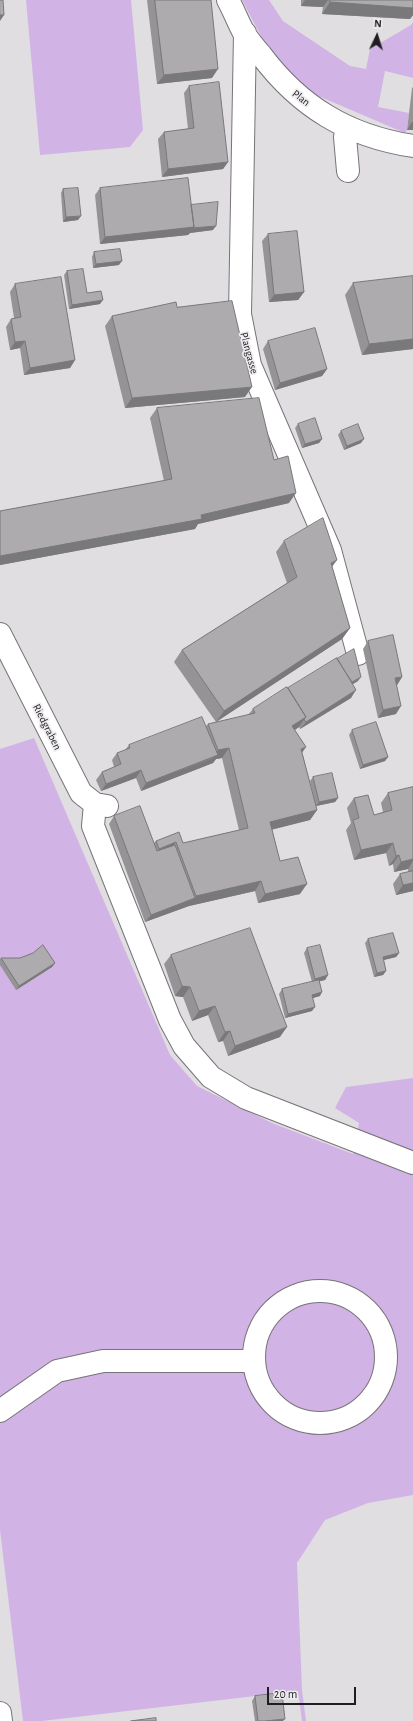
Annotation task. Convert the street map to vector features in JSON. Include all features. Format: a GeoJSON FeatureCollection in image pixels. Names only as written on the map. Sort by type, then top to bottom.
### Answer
{"type":"FeatureCollection","features":[{"type":"Feature","properties":{"kind":"street","name":"Plan"},"geometry":{"type":"LineString","coordinates":[[228,0],[244,33],[276,76],[294,93],[332,119],[348,127],[369,136],[392,143],[413,146]]}},
{"type":"Feature","properties":{"kind":"street","name":"Plangasse"},"geometry":{"type":"LineString","coordinates":[[244,33],[240,314],[250,365],[330,550],[358,654]]}},
{"type":"Feature","properties":{"kind":"street"},"geometry":{"type":"LineString","coordinates":[[348,127],[344,137],[348,171]]}},
{"type":"Feature","properties":{"kind":"street","name":"Riedgraben"},"geometry":{"type":"LineString","coordinates":[[0,634],[81,793],[101,805],[93,826],[170,1020],[184,1046],[211,1077],[246,1098],[413,1163]]}},
{"type":"Feature","properties":{"kind":"street"},"geometry":{"type":"LineString","coordinates":[[317,1291],[338,1293],[357,1302],[372,1316],[382,1334],[387,1355],[384,1375],[376,1394],[362,1409],[344,1419],[323,1423],[302,1421],[284,1413],[268,1399],[258,1381],[253,1361],[256,1340],[264,1321],[278,1306],[296,1295],[317,1291]]}},
{"type":"Feature","properties":{"kind":"street"},"geometry":{"type":"LineString","coordinates":[[0,1410],[57,1371],[103,1361],[253,1361]]}},
{"type":"Feature","properties":{"kind":"street"},"geometry":{"type":"LineString","coordinates":[[0,1713],[1,1721]]}},
{"type":"Feature","properties":{"kind":"shaded area"},"geometry":{"type":"Polygon","coordinates":[[[26,0],[131,0],[143,130],[130,147],[40,155],[26,0]]]}},
{"type":"Feature","properties":{"kind":"shaded area"},"geometry":{"type":"Polygon","coordinates":[[[242,0],[269,0],[283,21],[350,66],[366,69],[370,49],[411,25],[413,22],[413,78],[385,71],[378,107],[409,113],[407,130],[405,133],[309,92],[281,66],[262,38],[242,0]]]}},
{"type":"Feature","properties":{"kind":"shaded area"},"geometry":{"type":"Polygon","coordinates":[[[34,738],[170,1055],[197,1086],[272,1123],[353,1154],[359,1123],[335,1108],[346,1087],[413,1078],[413,1495],[368,1503],[325,1520],[297,1563],[302,1690],[306,1721],[302,1721],[298,1691],[42,1721],[23,1721],[0,1530],[0,749],[34,738]]]}},
{"type":"Feature","properties":{"kind":"building"},"geometry":{"type":"Polygon","coordinates":[[[0,0],[3,0],[4,15],[0,15],[0,0]]]}},
{"type":"Feature","properties":{"kind":"building"},"geometry":{"type":"Polygon","coordinates":[[[155,0],[211,0],[218,69],[164,75],[155,0]]]}},
{"type":"Feature","properties":{"kind":"building"},"geometry":{"type":"Polygon","coordinates":[[[330,0],[413,0],[413,8],[330,2],[330,0]]]}},
{"type":"Feature","properties":{"kind":"building"},"geometry":{"type":"Polygon","coordinates":[[[219,82],[228,162],[168,169],[164,132],[194,128],[189,86],[219,82]]]}},
{"type":"Feature","properties":{"kind":"building"},"geometry":{"type":"Polygon","coordinates":[[[188,178],[194,227],[105,237],[100,188],[188,178]]]}},
{"type":"Feature","properties":{"kind":"building"},"geometry":{"type":"Polygon","coordinates":[[[78,188],[81,216],[66,217],[63,189],[78,188]]]}},
{"type":"Feature","properties":{"kind":"building"},"geometry":{"type":"Polygon","coordinates":[[[218,202],[216,226],[193,228],[191,205],[218,202]]]}},
{"type":"Feature","properties":{"kind":"building"},"geometry":{"type":"Polygon","coordinates":[[[297,231],[304,292],[274,295],[268,234],[297,231]]]}},
{"type":"Feature","properties":{"kind":"building"},"geometry":{"type":"Polygon","coordinates":[[[120,249],[122,261],[96,264],[94,252],[120,249]]]}},
{"type":"Feature","properties":{"kind":"building"},"geometry":{"type":"Polygon","coordinates":[[[83,269],[87,293],[101,291],[103,300],[72,305],[67,271],[83,269]]]}},
{"type":"Feature","properties":{"kind":"building"},"geometry":{"type":"Polygon","coordinates":[[[413,276],[413,339],[369,344],[353,283],[413,276]]]}},
{"type":"Feature","properties":{"kind":"building"},"geometry":{"type":"Polygon","coordinates":[[[61,277],[75,360],[30,368],[25,341],[15,342],[11,319],[21,317],[15,284],[61,277]]]}},
{"type":"Feature","properties":{"kind":"building"},"geometry":{"type":"Polygon","coordinates":[[[232,301],[252,387],[132,398],[112,316],[176,302],[177,307],[232,301]]]}},
{"type":"Feature","properties":{"kind":"building"},"geometry":{"type":"Polygon","coordinates":[[[315,328],[327,369],[280,383],[268,341],[315,328]]]}},
{"type":"Feature","properties":{"kind":"building"},"geometry":{"type":"Polygon","coordinates":[[[259,398],[274,460],[288,456],[296,493],[201,515],[202,519],[0,556],[0,511],[172,479],[157,408],[259,398]]]}},
{"type":"Feature","properties":{"kind":"building"},"geometry":{"type":"Polygon","coordinates":[[[315,418],[322,439],[305,444],[298,424],[315,418]]]}},
{"type":"Feature","properties":{"kind":"building"},"geometry":{"type":"Polygon","coordinates":[[[358,424],[364,439],[347,446],[341,431],[358,424]]]}},
{"type":"Feature","properties":{"kind":"building"},"geometry":{"type":"Polygon","coordinates":[[[323,518],[337,560],[331,563],[350,628],[224,711],[182,650],[297,577],[284,541],[323,518]]]}},
{"type":"Feature","properties":{"kind":"building"},"geometry":{"type":"Polygon","coordinates":[[[393,635],[402,677],[395,678],[401,706],[383,710],[368,641],[393,635]]]}},
{"type":"Feature","properties":{"kind":"building"},"geometry":{"type":"Polygon","coordinates":[[[354,649],[361,677],[352,682],[337,659],[354,649]]]}},
{"type":"Feature","properties":{"kind":"building"},"geometry":{"type":"Polygon","coordinates":[[[337,658],[356,690],[306,722],[304,719],[306,717],[288,688],[337,658]]]}},
{"type":"Feature","properties":{"kind":"building"},"geometry":{"type":"Polygon","coordinates":[[[287,687],[306,717],[292,726],[306,747],[301,749],[317,810],[270,822],[280,861],[298,857],[307,884],[265,894],[261,881],[196,896],[176,842],[159,849],[156,841],[179,832],[183,843],[248,828],[229,748],[218,750],[208,724],[255,713],[253,709],[287,687]]]}},
{"type":"Feature","properties":{"kind":"building"},"geometry":{"type":"Polygon","coordinates":[[[202,717],[218,755],[146,783],[141,770],[106,784],[102,772],[121,764],[117,753],[130,748],[129,745],[202,717]]]}},
{"type":"Feature","properties":{"kind":"building"},"geometry":{"type":"Polygon","coordinates":[[[376,722],[388,757],[363,765],[352,730],[376,722]]]}},
{"type":"Feature","properties":{"kind":"building"},"geometry":{"type":"Polygon","coordinates":[[[332,773],[338,798],[319,802],[313,777],[332,773]]]}},
{"type":"Feature","properties":{"kind":"building"},"geometry":{"type":"Polygon","coordinates":[[[413,787],[413,859],[401,862],[399,855],[396,856],[393,843],[361,850],[353,820],[359,818],[354,798],[368,795],[374,815],[392,810],[388,793],[413,787]]]}},
{"type":"Feature","properties":{"kind":"building"},"geometry":{"type":"Polygon","coordinates":[[[140,806],[157,851],[175,845],[195,898],[151,915],[114,816],[140,806]]]}},
{"type":"Feature","properties":{"kind":"building"},"geometry":{"type":"Polygon","coordinates":[[[413,871],[413,883],[403,885],[400,874],[413,871]]]}},
{"type":"Feature","properties":{"kind":"building"},"geometry":{"type":"Polygon","coordinates":[[[250,928],[287,1027],[235,1046],[230,1031],[225,1032],[215,1006],[199,1011],[190,987],[182,986],[171,955],[250,928]]]}},
{"type":"Feature","properties":{"kind":"building"},"geometry":{"type":"Polygon","coordinates":[[[393,933],[399,953],[383,957],[386,971],[377,973],[368,939],[393,933]]]}},
{"type":"Feature","properties":{"kind":"building"},"geometry":{"type":"Polygon","coordinates":[[[43,945],[55,963],[19,986],[1,958],[20,958],[33,953],[43,945]]]}},
{"type":"Feature","properties":{"kind":"building"},"geometry":{"type":"Polygon","coordinates":[[[320,945],[328,975],[315,979],[307,948],[320,945]]]}},
{"type":"Feature","properties":{"kind":"building"},"geometry":{"type":"Polygon","coordinates":[[[319,980],[322,992],[312,995],[315,1007],[288,1014],[282,989],[319,980]]]}},
{"type":"Feature","properties":{"kind":"building"},"geometry":{"type":"Polygon","coordinates":[[[282,1693],[285,1719],[258,1721],[255,1696],[282,1693]]]}},
{"type":"Feature","properties":{"kind":"building"},"geometry":{"type":"Polygon","coordinates":[[[156,1718],[156,1721],[131,1721],[156,1718]]]}}]}
